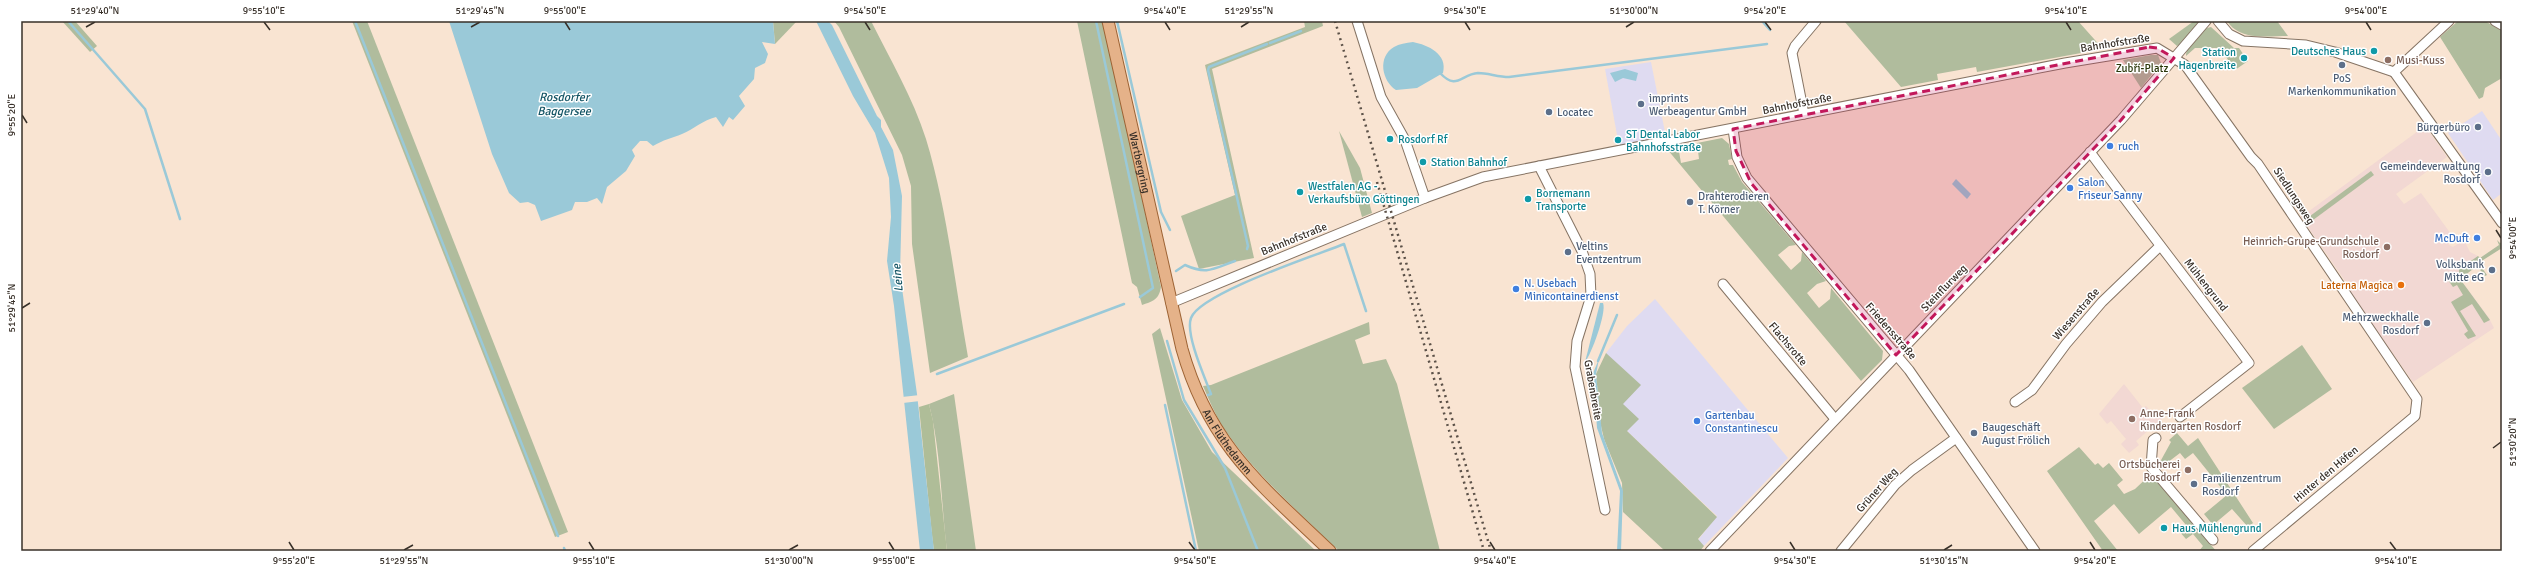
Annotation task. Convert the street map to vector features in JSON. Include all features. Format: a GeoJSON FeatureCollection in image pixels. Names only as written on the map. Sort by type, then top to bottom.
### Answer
{"type":"FeatureCollection","features":[{"type":"Feature","properties":{"kind":"main road","name":"Wartbergring"},"geometry":{"type":"LineString","coordinates":[[1108,21],[1171,304]]}},
{"type":"Feature","properties":{"kind":"main road","name":"Am Flüthedamm"},"geometry":{"type":"LineString","coordinates":[[1171,304],[1193,385],[1216,430],[1250,473],[1330,551]]}},
{"type":"Feature","properties":{"kind":"street"},"geometry":{"type":"LineString","coordinates":[[1357,21],[1381,97],[1405,140],[1425,198]]}},
{"type":"Feature","properties":{"kind":"street"},"geometry":{"type":"LineString","coordinates":[[1804,114],[1792,53],[1795,46],[1816,21]]}},
{"type":"Feature","properties":{"kind":"street","name":"Steinflurweg"},"geometry":{"type":"LineString","coordinates":[[1710,551],[2090,152],[2206,21]]}},
{"type":"Feature","properties":{"kind":"street"},"geometry":{"type":"LineString","coordinates":[[2218,21],[2229,34],[2243,41],[2306,45],[2335,52],[2394,72],[2502,224]]}},
{"type":"Feature","properties":{"kind":"street"},"geometry":{"type":"LineString","coordinates":[[2394,72],[2449,21]]}},
{"type":"Feature","properties":{"kind":"street"},"geometry":{"type":"LineString","coordinates":[[2496,21],[2502,25]]}},
{"type":"Feature","properties":{"kind":"street","name":"Bahnhofstraße"},"geometry":{"type":"LineString","coordinates":[[1171,304],[1425,198],[1470,181],[1539,166],[2147,48],[2157,48],[2174,58]]}},
{"type":"Feature","properties":{"kind":"street","name":"Siedlungsweg"},"geometry":{"type":"LineString","coordinates":[[2174,58],[2185,65],[2251,157],[2258,164],[2294,215],[2294,220],[2415,394],[2417,406],[2415,416]]}},
{"type":"Feature","properties":{"kind":"street","name":"Friedensstraße"},"geometry":{"type":"LineString","coordinates":[[1733,129],[1737,157],[1747,178],[1909,370],[2035,551]]}},
{"type":"Feature","properties":{"kind":"street","name":"Mühlengrund"},"geometry":{"type":"LineString","coordinates":[[2090,152],[2160,246],[2210,308],[2248,363],[2180,417]]}},
{"type":"Feature","properties":{"kind":"street","name":"Grabenbreite"},"geometry":{"type":"LineString","coordinates":[[1539,166],[1582,251],[1590,274],[1590,304],[1577,341],[1574,363],[1605,510]]}},
{"type":"Feature","properties":{"kind":"street","name":"Wiesenstraße"},"geometry":{"type":"LineString","coordinates":[[2015,402],[2032,390],[2062,349],[2102,302],[2160,246]]}},
{"type":"Feature","properties":{"kind":"street","name":"Flachsrotte"},"geometry":{"type":"LineString","coordinates":[[1723,284],[1836,419]]}},
{"type":"Feature","properties":{"kind":"street","name":"Hinter den Höfen"},"geometry":{"type":"LineString","coordinates":[[2253,551],[2415,416]]}},
{"type":"Feature","properties":{"kind":"street","name":"Grüner Weg"},"geometry":{"type":"LineString","coordinates":[[1841,551],[1895,485],[1956,438]]}},
{"type":"Feature","properties":{"kind":"street"},"geometry":{"type":"LineString","coordinates":[[2156,438],[2153,440],[2151,467],[2213,540]]}},
{"type":"Feature","properties":{"kind":"highlighted area"},"geometry":{"type":"Polygon","coordinates":[[[2149,47],[2157,48],[2174,58],[2121,120],[1896,355],[1751,183],[1736,151],[1733,129],[2149,47]]]}},
{"type":"Feature","properties":{"kind":"shaded area"},"geometry":{"type":"Polygon","coordinates":[[[1651,62],[1666,137],[1619,146],[1605,69],[1651,62]]]}},
{"type":"Feature","properties":{"kind":"shaded area","name":"Gemeindeverwaltung Rosdorf"},"geometry":{"type":"Polygon","coordinates":[[[2482,111],[2502,141],[2502,193],[2493,200],[2448,133],[2482,111]]]}},
{"type":"Feature","properties":{"kind":"shaded area"},"geometry":{"type":"Polygon","coordinates":[[[2425,126],[2447,157],[2396,194],[2404,204],[2421,193],[2451,234],[2446,240],[2449,245],[2453,247],[2464,240],[2470,252],[2478,256],[2478,265],[2460,279],[2489,318],[2494,328],[2413,382],[2348,290],[2350,288],[2301,217],[2425,126]]]}},
{"type":"Feature","properties":{"kind":"shaded area","name":"Gartenbau Constantinescu"},"geometry":{"type":"Polygon","coordinates":[[[1655,299],[1788,458],[1704,546],[1698,540],[1717,516],[1627,431],[1623,404],[1606,353],[1627,326],[1655,299]]]}},
{"type":"Feature","properties":{"kind":"shaded area","name":"Anne-Frank Kindergarten Rosdorf"},"geometry":{"type":"Polygon","coordinates":[[[2124,384],[2143,408],[2146,406],[2154,415],[2158,413],[2163,418],[2136,441],[2139,445],[2129,453],[2121,444],[2126,439],[2111,421],[2107,424],[2099,414],[2124,384]]]}},
{"type":"Feature","properties":{"kind":"green space"},"geometry":{"type":"Polygon","coordinates":[[[62,21],[75,21],[97,46],[90,52],[62,21]]]}},
{"type":"Feature","properties":{"kind":"green space"},"geometry":{"type":"Polygon","coordinates":[[[352,21],[367,21],[568,532],[555,537],[352,21]]]}},
{"type":"Feature","properties":{"kind":"green space"},"geometry":{"type":"Polygon","coordinates":[[[773,21],[797,21],[775,44],[773,21]]]}},
{"type":"Feature","properties":{"kind":"green space"},"geometry":{"type":"Polygon","coordinates":[[[834,21],[871,21],[915,109],[926,139],[940,192],[968,357],[930,373],[912,244],[911,186],[902,155],[839,27],[834,21]]]}},
{"type":"Feature","properties":{"kind":"green space"},"geometry":{"type":"Polygon","coordinates":[[[1077,21],[1104,21],[1161,287],[1159,294],[1155,299],[1142,305],[1137,287],[1132,283],[1077,21]]]}},
{"type":"Feature","properties":{"kind":"green space"},"geometry":{"type":"Polygon","coordinates":[[[1304,21],[1322,21],[1323,26],[1212,69],[1254,258],[1199,269],[1181,216],[1235,195],[1205,65],[1305,27],[1304,21]]]}},
{"type":"Feature","properties":{"kind":"green space"},"geometry":{"type":"Polygon","coordinates":[[[1844,21],[2078,21],[2103,49],[1977,72],[1976,67],[1937,74],[1938,80],[1901,87],[1844,21]]]}},
{"type":"Feature","properties":{"kind":"green space"},"geometry":{"type":"Polygon","coordinates":[[[2194,21],[2200,21],[2179,45],[2177,46],[2169,39],[2194,21]]]}},
{"type":"Feature","properties":{"kind":"green space"},"geometry":{"type":"Polygon","coordinates":[[[2227,21],[2277,21],[2288,36],[2263,37],[2246,35],[2232,27],[2227,21]]]}},
{"type":"Feature","properties":{"kind":"green space"},"geometry":{"type":"Polygon","coordinates":[[[2458,21],[2485,21],[2502,31],[2502,78],[2485,88],[2483,97],[2479,99],[2440,37],[2458,21]]]}},
{"type":"Feature","properties":{"kind":"green space"},"geometry":{"type":"Polygon","coordinates":[[[2211,27],[2234,48],[2239,48],[2248,61],[2235,70],[2220,48],[2195,48],[2186,56],[2188,47],[2194,38],[2202,31],[2211,27]]]}},
{"type":"Feature","properties":{"kind":"green space","name":"Zubří-Platz"},"geometry":{"type":"Polygon","coordinates":[[[2158,55],[2161,63],[2141,88],[2123,60],[2158,55]]]}},
{"type":"Feature","properties":{"kind":"green space"},"geometry":{"type":"Polygon","coordinates":[[[1339,131],[1360,168],[1372,213],[1362,217],[1339,131]]]}},
{"type":"Feature","properties":{"kind":"green space"},"geometry":{"type":"Polygon","coordinates":[[[1722,138],[1729,144],[1732,159],[1728,160],[1729,165],[1733,165],[1742,182],[1796,245],[1789,246],[1778,255],[1791,270],[1801,261],[1802,252],[1826,281],[1817,284],[1807,293],[1819,308],[1830,299],[1831,288],[1883,351],[1882,360],[1861,381],[1667,149],[1678,146],[1681,163],[1699,159],[1697,143],[1722,138]]]}},
{"type":"Feature","properties":{"kind":"green space"},"geometry":{"type":"Polygon","coordinates":[[[2371,171],[2374,175],[2309,223],[2306,219],[2371,171]]]}},
{"type":"Feature","properties":{"kind":"green space"},"geometry":{"type":"Polygon","coordinates":[[[2497,240],[2500,243],[2502,242],[2502,248],[2480,262],[2480,265],[2487,275],[2485,276],[2477,266],[2460,279],[2490,320],[2484,323],[2472,304],[2460,311],[2476,336],[2468,339],[2464,334],[2468,331],[2451,302],[2463,295],[2457,285],[2453,287],[2448,280],[2459,273],[2459,269],[2478,256],[2480,258],[2499,245],[2497,240]]]}},
{"type":"Feature","properties":{"kind":"green space"},"geometry":{"type":"Polygon","coordinates":[[[1369,322],[1370,334],[1355,340],[1363,364],[1386,359],[1397,384],[1440,551],[1339,551],[1252,465],[1220,422],[1203,386],[1211,385],[1369,322]]]}},
{"type":"Feature","properties":{"kind":"green space"},"geometry":{"type":"Polygon","coordinates":[[[1160,328],[1182,400],[1212,452],[1316,551],[1199,551],[1152,334],[1160,328]]]}},
{"type":"Feature","properties":{"kind":"green space"},"geometry":{"type":"Polygon","coordinates":[[[2302,345],[2332,389],[2274,429],[2242,388],[2302,345]]]}},
{"type":"Feature","properties":{"kind":"green space"},"geometry":{"type":"Polygon","coordinates":[[[1606,353],[1641,385],[1623,404],[1639,419],[1627,431],[1717,517],[1698,539],[1704,546],[1700,551],[1665,551],[1623,512],[1622,483],[1604,439],[1601,426],[1596,374],[1606,353]]]}},
{"type":"Feature","properties":{"kind":"green space"},"geometry":{"type":"Polygon","coordinates":[[[954,394],[976,551],[947,551],[936,440],[929,404],[954,394]]]}},
{"type":"Feature","properties":{"kind":"green space"},"geometry":{"type":"Polygon","coordinates":[[[929,404],[933,421],[947,551],[934,551],[932,535],[919,407],[929,404]]]}},
{"type":"Feature","properties":{"kind":"green space"},"geometry":{"type":"Polygon","coordinates":[[[2177,433],[2188,446],[2198,438],[2253,523],[2248,527],[2232,509],[2213,525],[2204,514],[2227,495],[2193,453],[2185,459],[2180,453],[2163,466],[2160,462],[2171,442],[2169,440],[2177,433]]]}},
{"type":"Feature","properties":{"kind":"green space"},"geometry":{"type":"Polygon","coordinates":[[[2079,447],[2095,465],[2098,463],[2103,468],[2109,463],[2123,480],[2117,485],[2124,494],[2135,489],[2152,473],[2216,551],[2199,551],[2203,546],[2193,534],[2186,539],[2179,531],[2186,525],[2171,507],[2139,534],[2114,504],[2094,521],[2118,551],[2103,551],[2047,471],[2079,447]]]}},
{"type":"Feature","properties":{"kind":"water","name":"Rosdorfer Baggersee"},"geometry":{"type":"Polygon","coordinates":[[[449,21],[773,21],[775,44],[762,42],[768,54],[765,63],[755,68],[754,79],[739,96],[745,106],[733,120],[729,117],[723,127],[716,117],[711,118],[682,134],[653,146],[647,141],[640,141],[632,150],[635,156],[626,171],[607,187],[602,204],[597,198],[587,202],[575,202],[572,210],[541,221],[535,205],[528,202],[520,203],[509,193],[492,154],[449,21]]]}},
{"type":"Feature","properties":{"kind":"water","name":"Leine"},"geometry":{"type":"Polygon","coordinates":[[[816,21],[828,21],[832,25],[877,116],[881,120],[881,127],[893,150],[902,196],[900,274],[917,394],[934,551],[920,551],[894,306],[887,261],[891,217],[889,178],[875,133],[853,96],[816,21]]]}},
{"type":"Feature","properties":{"kind":"water"},"geometry":{"type":"Polygon","coordinates":[[[1413,42],[1425,45],[1440,56],[1444,66],[1443,73],[1417,88],[1396,90],[1387,81],[1383,69],[1385,57],[1394,47],[1400,44],[1413,42]]]}},
{"type":"Feature","properties":{"kind":"water"},"geometry":{"type":"Polygon","coordinates":[[[1625,69],[1638,73],[1636,81],[1623,78],[1615,82],[1610,73],[1625,69]]]}},
{"type":"Feature","properties":{"kind":"water"},"geometry":{"type":"Polygon","coordinates":[[[1956,179],[1971,194],[1967,199],[1952,184],[1956,179]]]}},
{"type":"Feature","properties":{"kind":"water"},"geometry":{"type":"Polygon","coordinates":[[[1600,303],[1603,303],[1604,308],[1601,324],[1588,358],[1585,362],[1600,303]]]}},
{"type":"Feature","properties":{"kind":"water"},"geometry":{"type":"Polygon","coordinates":[[[1599,359],[1596,374],[1602,433],[1623,491],[1621,551],[1617,551],[1620,491],[1597,428],[1593,373],[1599,359]]]}},
{"type":"Feature","properties":{"kind":"pier"},"geometry":{"type":"Polygon","coordinates":[[[920,395],[920,401],[903,403],[902,397],[920,395]]]}},
{"type":"Feature","properties":{"kind":"waterway"},"geometry":{"type":"LineString","coordinates":[[68,21],[145,109],[180,219]]}},
{"type":"Feature","properties":{"kind":"waterway"},"geometry":{"type":"LineString","coordinates":[[355,21],[558,536]]}},
{"type":"Feature","properties":{"kind":"waterway"},"geometry":{"type":"LineString","coordinates":[[1096,21],[1153,288],[1140,297]]}},
{"type":"Feature","properties":{"kind":"waterway"},"geometry":{"type":"LineString","coordinates":[[1117,21],[1161,212],[1170,230]]}},
{"type":"Feature","properties":{"kind":"waterway"},"geometry":{"type":"LineString","coordinates":[[1762,21],[1770,30]]}},
{"type":"Feature","properties":{"kind":"waterway"},"geometry":{"type":"LineString","coordinates":[[1270,43],[1301,31]]}},
{"type":"Feature","properties":{"kind":"waterway"},"geometry":{"type":"LineString","coordinates":[[1247,249],[1248,246],[1208,70],[1209,67],[1267,44]]}},
{"type":"Feature","properties":{"kind":"waterway"},"geometry":{"type":"LineString","coordinates":[[1440,73],[1451,81],[1459,80],[1478,73],[1509,77],[1767,44]]}},
{"type":"Feature","properties":{"kind":"waterway"},"geometry":{"type":"LineString","coordinates":[[1208,395],[1211,394],[1196,356],[1190,325],[1191,318],[1199,308],[1215,297],[1236,286],[1344,244],[1366,311]]}},
{"type":"Feature","properties":{"kind":"waterway"},"geometry":{"type":"LineString","coordinates":[[1176,271],[1185,265],[1199,270],[1210,270],[1235,261]]}},
{"type":"Feature","properties":{"kind":"waterway"},"geometry":{"type":"LineString","coordinates":[[937,374],[1124,304]]}},
{"type":"Feature","properties":{"kind":"waterway"},"geometry":{"type":"LineString","coordinates":[[1598,361],[1617,315]]}},
{"type":"Feature","properties":{"kind":"waterway"},"geometry":{"type":"LineString","coordinates":[[1167,341],[1184,400],[1225,468],[1258,551]]}},
{"type":"Feature","properties":{"kind":"waterway"},"geometry":{"type":"LineString","coordinates":[[1165,405],[1196,551]]}},
{"type":"Feature","properties":{"kind":"railway"},"geometry":{"type":"LineString","coordinates":[[1335,21],[1491,551]]}},
{"type":"Feature","properties":{"kind":"railway"},"geometry":{"type":"LineString","coordinates":[[1377,182],[1484,551]]}},
{"type":"Feature","properties":{"kind":"place","name":"Deutsches Haus"},"geometry":{"type":"Point","coordinates":[2374,51]}},
{"type":"Feature","properties":{"kind":"place","name":"Station Hagenbreite"},"geometry":{"type":"Point","coordinates":[2244,58]}},
{"type":"Feature","properties":{"kind":"place","name":"Musi-Kuss"},"geometry":{"type":"Point","coordinates":[2388,60]}},
{"type":"Feature","properties":{"kind":"place","name":"PoS Markenkommunikation"},"geometry":{"type":"Point","coordinates":[2342,65]}},
{"type":"Feature","properties":{"kind":"place","name":"imprints Werbeagentur GmbH"},"geometry":{"type":"Point","coordinates":[1641,104]}},
{"type":"Feature","properties":{"kind":"place","name":"Locatec"},"geometry":{"type":"Point","coordinates":[1549,112]}},
{"type":"Feature","properties":{"kind":"place","name":"Bürgerbüro"},"geometry":{"type":"Point","coordinates":[2478,127]}},
{"type":"Feature","properties":{"kind":"place","name":"Rosdorf Rf"},"geometry":{"type":"Point","coordinates":[1390,139]}},
{"type":"Feature","properties":{"kind":"place","name":"ST Dental Labor Bahnhofsstraße"},"geometry":{"type":"Point","coordinates":[1618,140]}},
{"type":"Feature","properties":{"kind":"place","name":"ruch"},"geometry":{"type":"Point","coordinates":[2110,146]}},
{"type":"Feature","properties":{"kind":"place","name":"Station Bahnhof"},"geometry":{"type":"Point","coordinates":[1423,162]}},
{"type":"Feature","properties":{"kind":"place","name":"Gemeindeverwaltung Rosdorf"},"geometry":{"type":"Point","coordinates":[2488,172]}},
{"type":"Feature","properties":{"kind":"place","name":"Salon Friseur Sanny"},"geometry":{"type":"Point","coordinates":[2070,188]}},
{"type":"Feature","properties":{"kind":"place","name":"Westfalen AG - Verkaufsbüro Göttingen"},"geometry":{"type":"Point","coordinates":[1300,192]}},
{"type":"Feature","properties":{"kind":"place","name":"Bornemann Transporte"},"geometry":{"type":"Point","coordinates":[1528,199]}},
{"type":"Feature","properties":{"kind":"place","name":"Drahterodieren T. Körner"},"geometry":{"type":"Point","coordinates":[1690,202]}},
{"type":"Feature","properties":{"kind":"place","name":"McDuft"},"geometry":{"type":"Point","coordinates":[2477,238]}},
{"type":"Feature","properties":{"kind":"place","name":"Heinrich-Grupe-Grundschule Rosdorf"},"geometry":{"type":"Point","coordinates":[2387,247]}},
{"type":"Feature","properties":{"kind":"place","name":"Veltins Eventzentrum"},"geometry":{"type":"Point","coordinates":[1568,252]}},
{"type":"Feature","properties":{"kind":"place","name":"Volksbank Mitte eG"},"geometry":{"type":"Point","coordinates":[2492,270]}},
{"type":"Feature","properties":{"kind":"place","name":"Laterna Magica"},"geometry":{"type":"Point","coordinates":[2401,285]}},
{"type":"Feature","properties":{"kind":"place","name":"N. Usebach Minicontainerdienst"},"geometry":{"type":"Point","coordinates":[1516,289]}},
{"type":"Feature","properties":{"kind":"place","name":"Mehrzweckhalle Rosdorf"},"geometry":{"type":"Point","coordinates":[2427,323]}},
{"type":"Feature","properties":{"kind":"place","name":"Anne-Frank Kindergarten Rosdorf"},"geometry":{"type":"Point","coordinates":[2132,419]}},
{"type":"Feature","properties":{"kind":"place","name":"Gartenbau Constantinescu"},"geometry":{"type":"Point","coordinates":[1697,421]}},
{"type":"Feature","properties":{"kind":"place","name":"Baugeschäft August Frölich"},"geometry":{"type":"Point","coordinates":[1974,433]}},
{"type":"Feature","properties":{"kind":"place","name":"Ortsbücherei Rosdorf"},"geometry":{"type":"Point","coordinates":[2188,470]}},
{"type":"Feature","properties":{"kind":"place","name":"Familienzentrum Rosdorf"},"geometry":{"type":"Point","coordinates":[2194,484]}},
{"type":"Feature","properties":{"kind":"place","name":"Haus Mühlengrund"},"geometry":{"type":"Point","coordinates":[2164,528]}}]}
